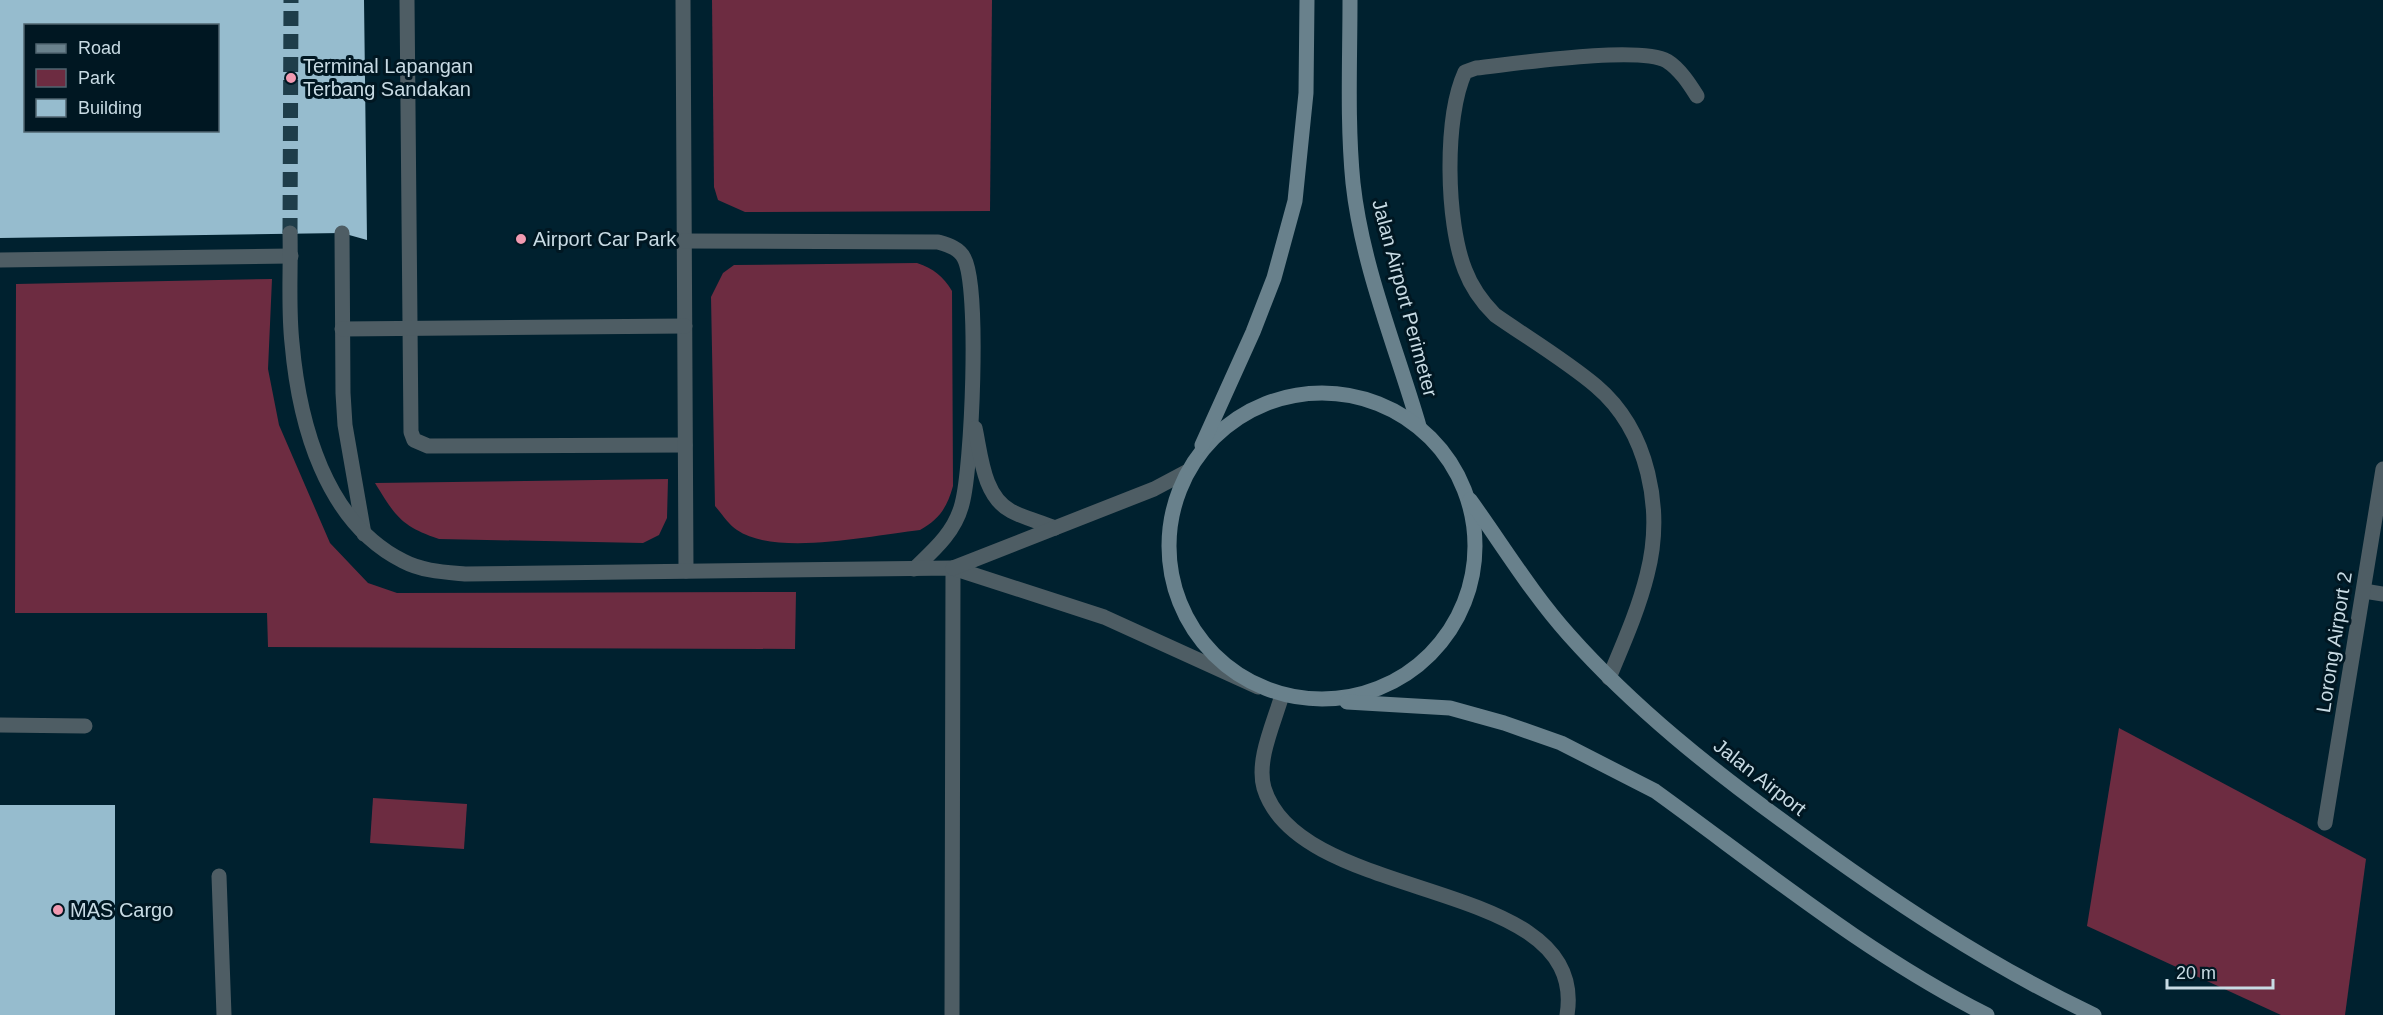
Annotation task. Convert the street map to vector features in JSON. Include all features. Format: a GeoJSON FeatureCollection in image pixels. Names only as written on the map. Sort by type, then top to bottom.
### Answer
{"type":"FeatureCollection","features":[{"type":"Feature","properties":{"kind":"main road"},"geometry":{"type":"LineString","coordinates":[[1307,0],[1306,93],[1295,201],[1274,278],[1200,451],[1186,472],[1170,520],[1170,570],[1186,618],[1216,658],[1258,687],[1307,700],[1450,708],[1561,743],[1655,791],[1867,944],[1923,980],[1987,1015]]}},
{"type":"Feature","properties":{"kind":"main road","name":"Jalan Airport Perimeter"},"geometry":{"type":"LineString","coordinates":[[1350,0],[1349,119],[1353,185],[1382,307],[1419,426]]}},
{"type":"Feature","properties":{"kind":"main road"},"geometry":{"type":"LineString","coordinates":[[1200,451],[1236,417],[1281,397],[1329,391],[1377,401],[1419,426],[1448,457],[1467,495],[1476,545],[1467,596],[1443,641],[1405,676],[1396,680],[1358,696],[1307,700]]}},
{"type":"Feature","properties":{"kind":"main road","name":"Jalan Airport"},"geometry":{"type":"LineString","coordinates":[[1467,495],[1567,633],[1609,678],[1715,770],[1865,882],[1995,965],[2094,1015]]}},
{"type":"Feature","properties":{"kind":"street"},"geometry":{"type":"LineString","coordinates":[[407,0],[411,432],[420,444],[428,446],[686,445]]}},
{"type":"Feature","properties":{"kind":"street"},"geometry":{"type":"LineString","coordinates":[[683,0],[686,571]]}},
{"type":"Feature","properties":{"kind":"street"},"geometry":{"type":"LineString","coordinates":[[1609,678],[1636,611],[1648,573],[1654,526],[1646,459],[1630,426],[1597,387],[1495,315],[1484,303],[1465,270],[1455,230],[1449,148],[1460,82],[1465,72],[1476,68],[1632,53],[1667,61],[1682,75],[1697,96]]}},
{"type":"Feature","properties":{"kind":"street"},"geometry":{"type":"LineString","coordinates":[[290,233],[291,342],[301,412],[319,461],[340,503],[364,534],[402,561],[430,571],[465,573],[953,568],[1104,617],[1258,687]]}},
{"type":"Feature","properties":{"kind":"street"},"geometry":{"type":"LineString","coordinates":[[342,233],[345,425],[364,534]]}},
{"type":"Feature","properties":{"kind":"street"},"geometry":{"type":"LineString","coordinates":[[684,241],[938,242],[952,246],[964,256],[971,282],[972,416],[966,483],[956,520],[945,539],[914,569]]}},
{"type":"Feature","properties":{"kind":"street"},"geometry":{"type":"LineString","coordinates":[[0,260],[291,256]]}},
{"type":"Feature","properties":{"kind":"street"},"geometry":{"type":"LineString","coordinates":[[342,329],[685,326]]}},
{"type":"Feature","properties":{"kind":"street"},"geometry":{"type":"LineString","coordinates":[[972,416],[989,489],[1011,511],[1055,528]]}},
{"type":"Feature","properties":{"kind":"street","name":"Lorong Airport 2"},"geometry":{"type":"LineString","coordinates":[[2325,822],[2383,469]]}},
{"type":"Feature","properties":{"kind":"street"},"geometry":{"type":"LineString","coordinates":[[953,568],[1154,489],[1186,472]]}},
{"type":"Feature","properties":{"kind":"street"},"geometry":{"type":"LineString","coordinates":[[952,1015],[953,568]]}},
{"type":"Feature","properties":{"kind":"street"},"geometry":{"type":"LineString","coordinates":[[2364,591],[2383,594]]}},
{"type":"Feature","properties":{"kind":"street"},"geometry":{"type":"LineString","coordinates":[[1282,695],[1262,772],[1264,788],[1283,822],[1318,850],[1362,868],[1479,906],[1532,937],[1553,954],[1564,976],[1569,1006],[1567,1015]]}},
{"type":"Feature","properties":{"kind":"street"},"geometry":{"type":"LineString","coordinates":[[0,725],[85,726]]}},
{"type":"Feature","properties":{"kind":"street"},"geometry":{"type":"LineString","coordinates":[[219,876],[224,1015]]}},
{"type":"Feature","properties":{"kind":"green space"},"geometry":{"type":"Polygon","coordinates":[[[712,0],[992,0],[990,211],[745,212],[718,200],[714,187],[712,0]]]}},
{"type":"Feature","properties":{"kind":"green space"},"geometry":{"type":"Polygon","coordinates":[[[917,263],[938,274],[952,291],[953,486],[942,512],[920,530],[826,542],[775,542],[754,538],[737,530],[715,506],[711,297],[723,273],[734,265],[917,263]]]}},
{"type":"Feature","properties":{"kind":"green space"},"geometry":{"type":"Polygon","coordinates":[[[272,279],[268,369],[279,425],[330,543],[368,583],[397,593],[796,592],[795,649],[268,647],[267,613],[15,613],[16,284],[272,279]]]}},
{"type":"Feature","properties":{"kind":"green space"},"geometry":{"type":"Polygon","coordinates":[[[668,479],[667,518],[659,535],[643,543],[439,539],[416,530],[401,519],[375,483],[668,479]]]}},
{"type":"Feature","properties":{"kind":"green space"},"geometry":{"type":"Polygon","coordinates":[[[2119,728],[2366,859],[2345,1015],[2281,1015],[2087,926],[2119,728]]]}},
{"type":"Feature","properties":{"kind":"green space"},"geometry":{"type":"Polygon","coordinates":[[[373,798],[467,804],[464,849],[370,843],[373,798]]]}},
{"type":"Feature","properties":{"kind":"building","name":"Terminal Lapangan Terbang Sandakan"},"geometry":{"type":"Polygon","coordinates":[[[0,0],[364,0],[367,240],[342,233],[0,238],[0,0]]]}},
{"type":"Feature","properties":{"kind":"building","name":"MAS Cargo"},"geometry":{"type":"Polygon","coordinates":[[[0,805],[115,805],[115,1015],[0,1015],[0,805]]]}},
{"type":"Feature","properties":{"kind":"tunnel"},"geometry":{"type":"LineString","coordinates":[[290,233],[291,0]]}},
{"type":"Feature","properties":{"kind":"place","name":"Terminal Lapangan Terbang Sandakan"},"geometry":{"type":"Point","coordinates":[291,78]}},
{"type":"Feature","properties":{"kind":"place","name":"Airport Car Park"},"geometry":{"type":"Point","coordinates":[521,239]}},
{"type":"Feature","properties":{"kind":"place","name":"MAS Cargo"},"geometry":{"type":"Point","coordinates":[58,910]}}]}
